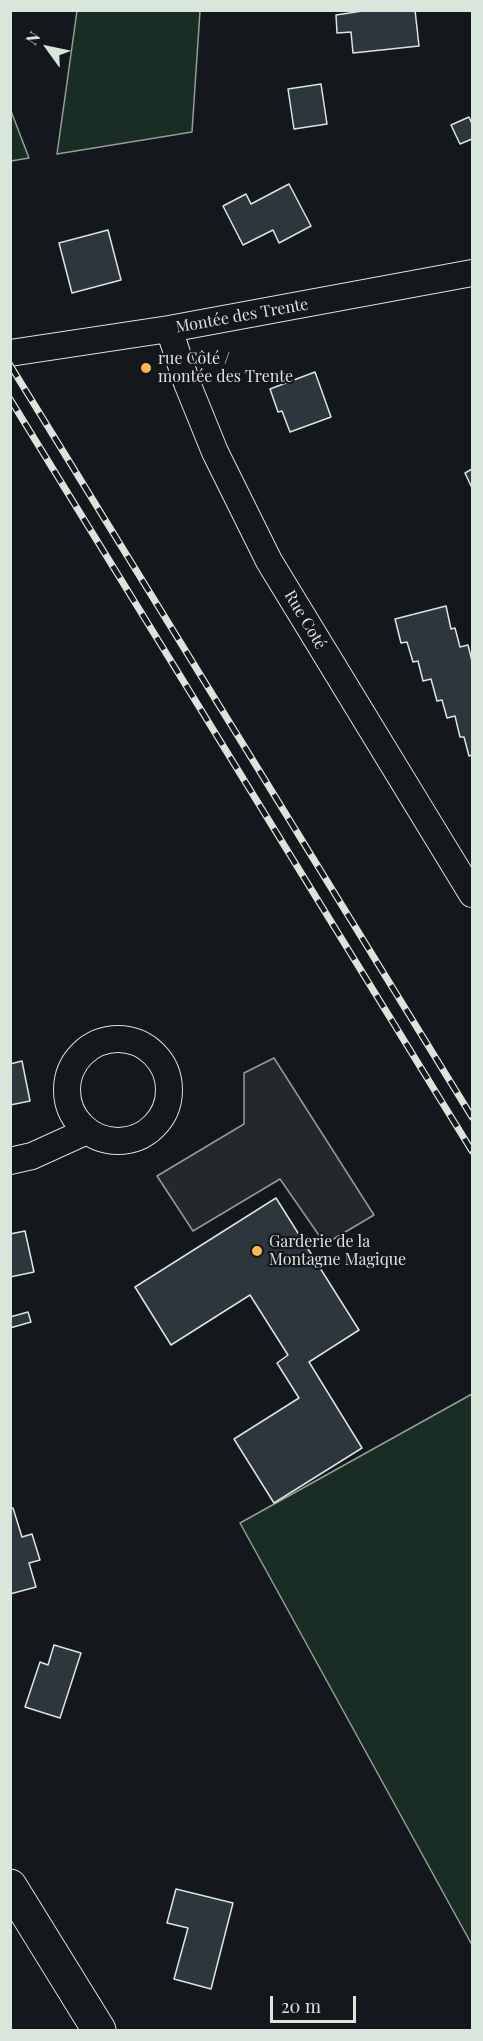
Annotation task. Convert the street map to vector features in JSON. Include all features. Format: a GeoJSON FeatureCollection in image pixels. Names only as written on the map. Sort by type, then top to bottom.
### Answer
{"type":"FeatureCollection","features":[{"type":"Feature","properties":{"kind":"main road"},"geometry":{"type":"LineString","coordinates":[[10,1886],[99,2031]]}},
{"type":"Feature","properties":{"kind":"street","name":"Montée des Trente"},"geometry":{"type":"LineString","coordinates":[[10,353],[170,329],[472,273]]}},
{"type":"Feature","properties":{"kind":"street","name":"Rue Coté"},"geometry":{"type":"LineString","coordinates":[[170,329],[186,383],[211,442],[269,561],[472,894]]}},
{"type":"Feature","properties":{"kind":"street"},"geometry":{"type":"LineString","coordinates":[[113,1039],[130,1040],[146,1047],[159,1058],[167,1073],[170,1090],[168,1106],[160,1121],[148,1132],[134,1140],[118,1142],[101,1139],[87,1131],[75,1119],[68,1103],[67,1085],[72,1068],[82,1054],[96,1044],[113,1039]]}},
{"type":"Feature","properties":{"kind":"street"},"geometry":{"type":"LineString","coordinates":[[10,1161],[32,1156],[87,1131]]}},
{"type":"Feature","properties":{"kind":"green space"},"geometry":{"type":"Polygon","coordinates":[[[77,11],[200,11],[192,132],[57,154],[77,11]]]}},
{"type":"Feature","properties":{"kind":"green space"},"geometry":{"type":"Polygon","coordinates":[[[11,111],[29,158],[11,161],[11,111]]]}},
{"type":"Feature","properties":{"kind":"green space"},"geometry":{"type":"Polygon","coordinates":[[[472,1394],[472,1945],[240,1523],[472,1394]]]}},
{"type":"Feature","properties":{"kind":"shaded area"},"geometry":{"type":"Polygon","coordinates":[[[274,1058],[374,1215],[325,1244],[280,1179],[193,1231],[157,1176],[244,1124],[244,1073],[274,1058]]]}},
{"type":"Feature","properties":{"kind":"building"},"geometry":{"type":"Polygon","coordinates":[[[369,10],[415,10],[419,46],[353,53],[351,32],[337,33],[336,15],[369,10]]]}},
{"type":"Feature","properties":{"kind":"building"},"geometry":{"type":"Polygon","coordinates":[[[321,84],[327,124],[294,129],[288,89],[321,84]]]}},
{"type":"Feature","properties":{"kind":"building"},"geometry":{"type":"Polygon","coordinates":[[[469,117],[472,124],[472,139],[460,144],[451,125],[469,117]]]}},
{"type":"Feature","properties":{"kind":"building"},"geometry":{"type":"Polygon","coordinates":[[[289,184],[311,226],[279,243],[273,230],[243,245],[223,206],[246,194],[251,204],[289,184]]]}},
{"type":"Feature","properties":{"kind":"building"},"geometry":{"type":"Polygon","coordinates":[[[108,230],[121,280],[72,293],[59,243],[108,230]]]}},
{"type":"Feature","properties":{"kind":"building"},"geometry":{"type":"Polygon","coordinates":[[[315,372],[331,417],[290,432],[282,411],[278,412],[270,389],[315,372]]]}},
{"type":"Feature","properties":{"kind":"building"},"geometry":{"type":"Polygon","coordinates":[[[472,469],[472,488],[465,473],[472,469]]]}},
{"type":"Feature","properties":{"kind":"building"},"geometry":{"type":"Polygon","coordinates":[[[446,606],[451,629],[455,628],[460,647],[468,645],[472,661],[472,755],[469,756],[464,737],[460,737],[455,716],[447,718],[442,700],[437,701],[431,679],[423,681],[418,661],[413,662],[407,642],[401,643],[395,619],[446,606]]]}},
{"type":"Feature","properties":{"kind":"building"},"geometry":{"type":"Polygon","coordinates":[[[22,1061],[30,1101],[10,1105],[10,1064],[22,1061]]]}},
{"type":"Feature","properties":{"kind":"building"},"geometry":{"type":"Polygon","coordinates":[[[276,1198],[359,1330],[309,1362],[362,1448],[274,1503],[234,1439],[299,1398],[277,1363],[288,1355],[250,1295],[171,1345],[135,1287],[276,1198]]]}},
{"type":"Feature","properties":{"kind":"building"},"geometry":{"type":"Polygon","coordinates":[[[25,1231],[34,1272],[10,1277],[10,1234],[25,1231]]]}},
{"type":"Feature","properties":{"kind":"building"},"geometry":{"type":"Polygon","coordinates":[[[28,1312],[31,1322],[10,1328],[10,1317],[28,1312]]]}},
{"type":"Feature","properties":{"kind":"building"},"geometry":{"type":"Polygon","coordinates":[[[13,1508],[22,1537],[32,1534],[40,1560],[29,1563],[36,1587],[10,1594],[10,1509],[13,1508]]]}},
{"type":"Feature","properties":{"kind":"building"},"geometry":{"type":"Polygon","coordinates":[[[54,1645],[81,1653],[60,1718],[25,1707],[40,1662],[48,1665],[54,1645]]]}},
{"type":"Feature","properties":{"kind":"building"},"geometry":{"type":"Polygon","coordinates":[[[176,1889],[233,1903],[211,1989],[174,1979],[188,1928],[167,1923],[176,1889]]]}},
{"type":"Feature","properties":{"kind":"railway"},"geometry":{"type":"LineString","coordinates":[[10,365],[472,1117]]}},
{"type":"Feature","properties":{"kind":"railway"},"geometry":{"type":"LineString","coordinates":[[10,399],[472,1151]]}},
{"type":"Feature","properties":{"kind":"place","name":"rue Côté / montée des Trente"},"geometry":{"type":"Point","coordinates":[146,368]}},
{"type":"Feature","properties":{"kind":"place","name":"Garderie de la Montagne Magique"},"geometry":{"type":"Point","coordinates":[257,1251]}}]}
